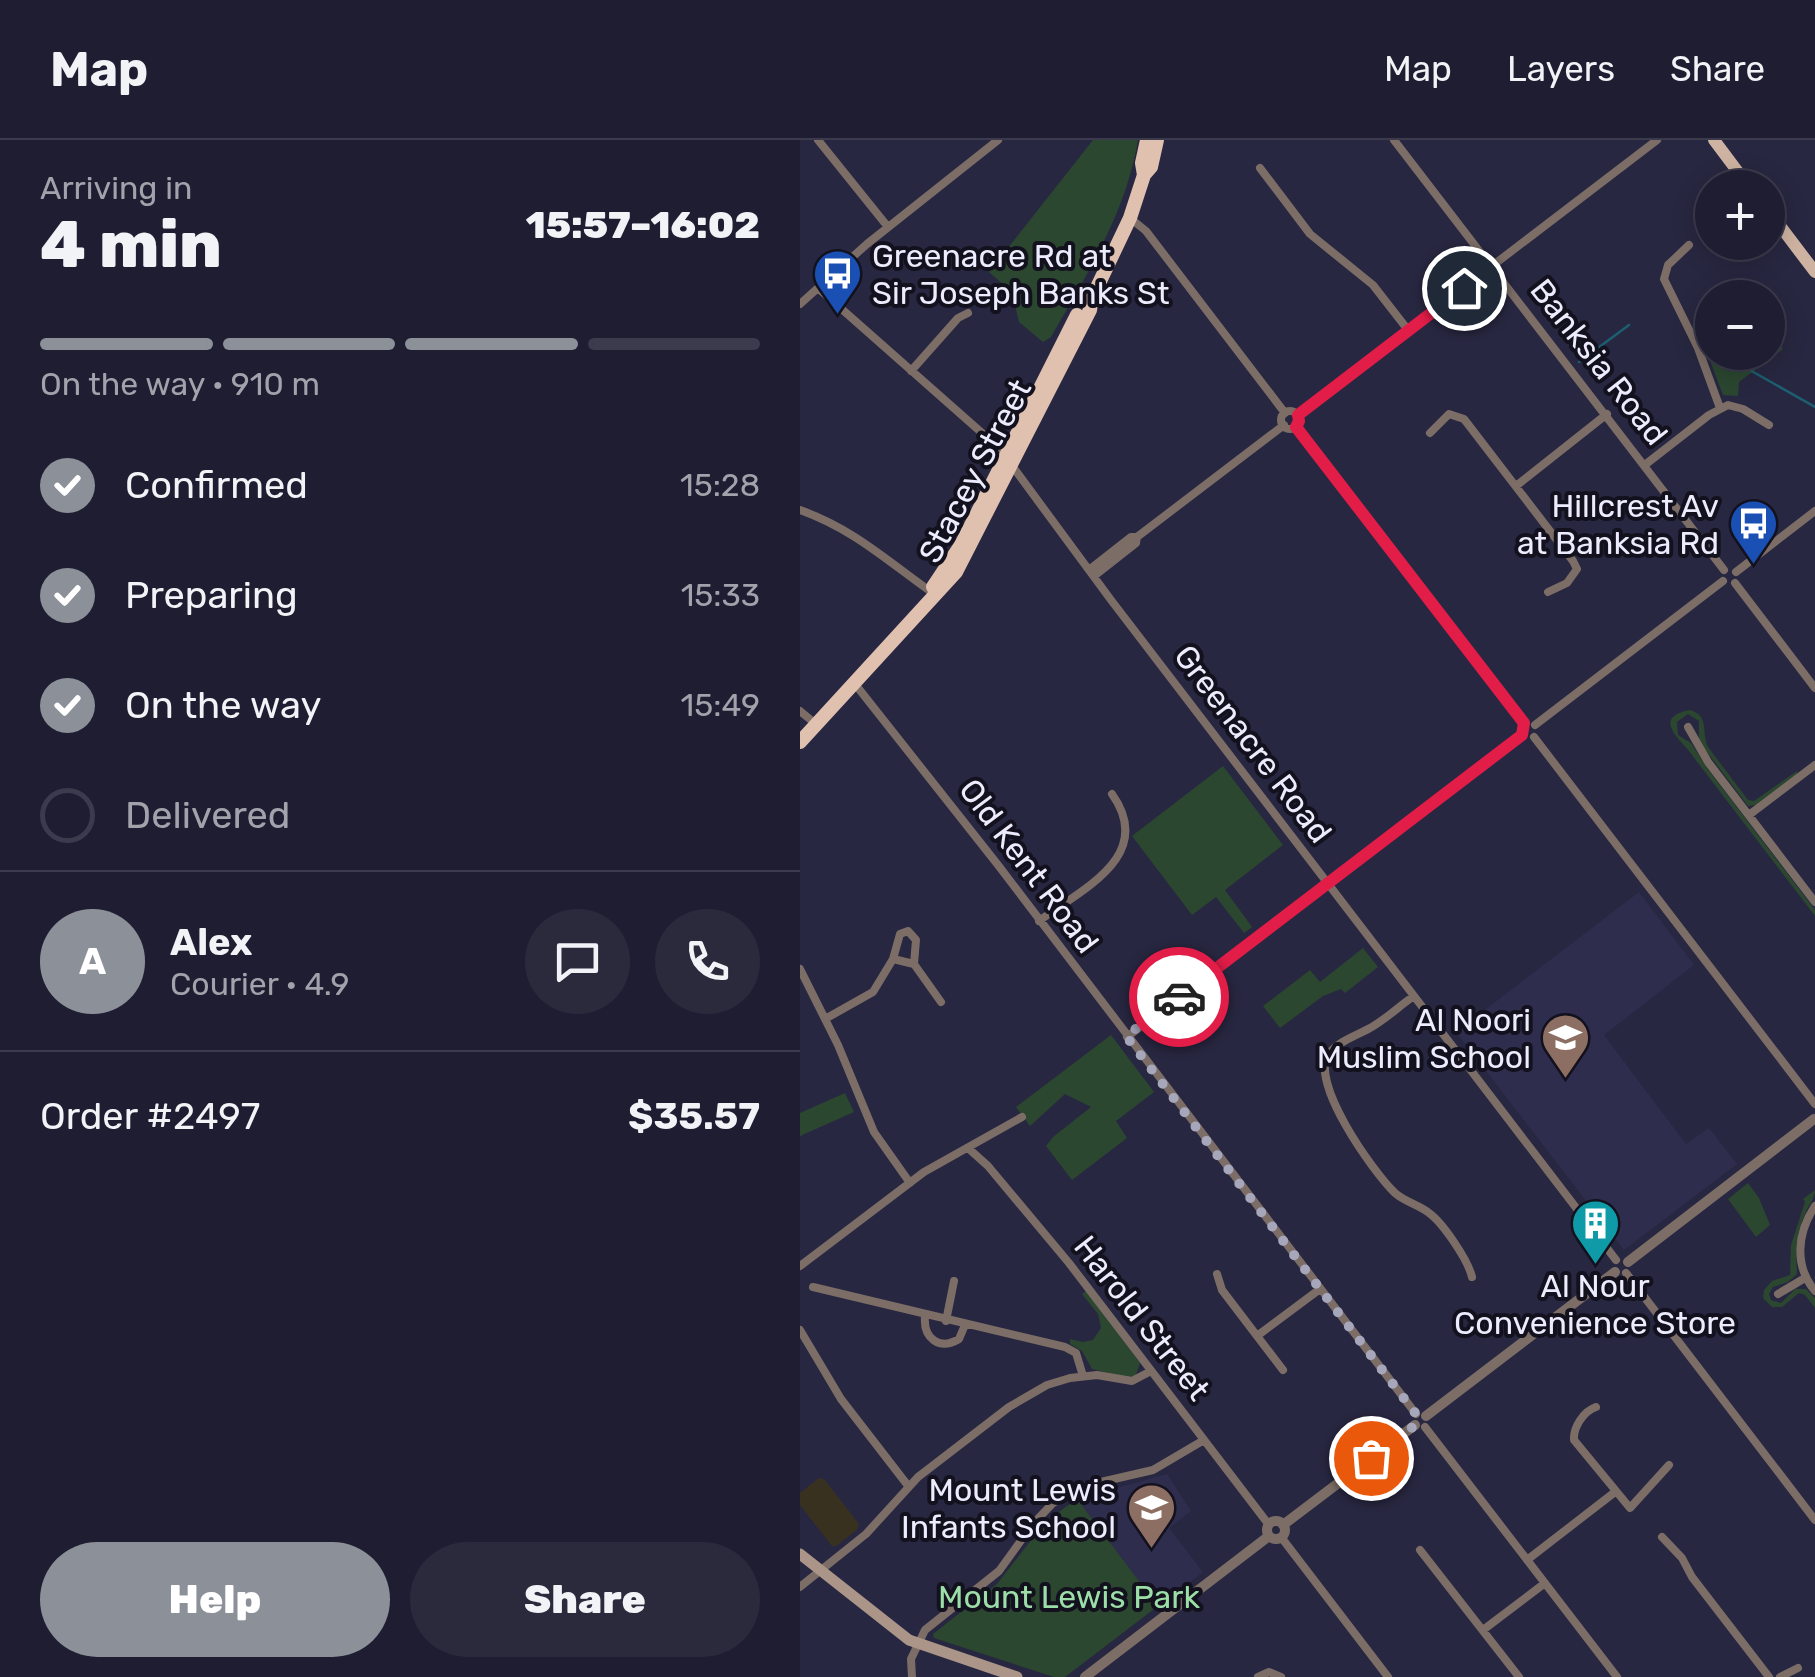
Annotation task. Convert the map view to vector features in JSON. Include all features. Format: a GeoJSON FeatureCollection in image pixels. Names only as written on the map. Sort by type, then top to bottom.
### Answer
{"type":"FeatureCollection","features":[{"type":"Feature","properties":{"kind":"highway","name":"Stacey Street"},"geometry":{"type":"LineString","coordinates":[[1144,176],[1142,163],[1147,140]]}},
{"type":"Feature","properties":{"kind":"highway","name":"Stacey Street"},"geometry":{"type":"LineString","coordinates":[[800,742],[956,572],[1063,339],[1083,305],[1092,298],[1130,218],[1160,140]]}},
{"type":"Feature","properties":{"kind":"highway","name":"Stacey Street"},"geometry":{"type":"LineString","coordinates":[[804,721],[930,591],[961,545],[1008,460]]}},
{"type":"Feature","properties":{"kind":"main road"},"geometry":{"type":"LineString","coordinates":[[1714,140],[1736,170]]}},
{"type":"Feature","properties":{"kind":"main road"},"geometry":{"type":"LineString","coordinates":[[1785,232],[1815,272]]}},
{"type":"Feature","properties":{"kind":"main road"},"geometry":{"type":"LineString","coordinates":[[800,1554],[917,1644],[1017,1677]]}},
{"type":"Feature","properties":{"kind":"street"},"geometry":{"type":"LineString","coordinates":[[818,140],[888,228]]}},
{"type":"Feature","properties":{"kind":"street"},"geometry":{"type":"LineString","coordinates":[[800,304],[998,140]]}},
{"type":"Feature","properties":{"kind":"street","name":"Banksia Road"},"geometry":{"type":"LineString","coordinates":[[1394,140],[1724,570]]}},
{"type":"Feature","properties":{"kind":"street"},"geometry":{"type":"LineString","coordinates":[[1298,415],[1657,140]]}},
{"type":"Feature","properties":{"kind":"street"},"geometry":{"type":"LineString","coordinates":[[1260,168],[1310,234],[1373,285],[1408,330]]}},
{"type":"Feature","properties":{"kind":"street"},"geometry":{"type":"LineString","coordinates":[[1130,218],[1142,226],[1285,413]]}},
{"type":"Feature","properties":{"kind":"street"},"geometry":{"type":"LineString","coordinates":[[1689,245],[1664,274],[1720,408]]}},
{"type":"Feature","properties":{"kind":"street"},"geometry":{"type":"LineString","coordinates":[[1651,274],[1664,274]]}},
{"type":"Feature","properties":{"kind":"street","name":"Greenacre Road"},"geometry":{"type":"LineString","coordinates":[[818,289],[1008,460],[1815,1520]]}},
{"type":"Feature","properties":{"kind":"street"},"geometry":{"type":"LineString","coordinates":[[911,371],[958,318],[968,313]]}},
{"type":"Feature","properties":{"kind":"street"},"geometry":{"type":"LineString","coordinates":[[1646,464],[1720,408],[1736,406],[1769,425]]}},
{"type":"Feature","properties":{"kind":"street"},"geometry":{"type":"LineString","coordinates":[[1430,432],[1458,411],[1580,569],[1568,583],[1548,592]]}},
{"type":"Feature","properties":{"kind":"street"},"geometry":{"type":"LineString","coordinates":[[1284,426],[1285,413],[1298,415]]}},
{"type":"Feature","properties":{"kind":"street"},"geometry":{"type":"LineString","coordinates":[[1516,486],[1607,414]]}},
{"type":"Feature","properties":{"kind":"street"},"geometry":{"type":"LineString","coordinates":[[1296,427],[1298,415]]}},
{"type":"Feature","properties":{"kind":"street"},"geometry":{"type":"LineString","coordinates":[[1091,573],[1136,543],[1138,537],[1284,426],[1296,427],[1524,723],[1536,725]]}},
{"type":"Feature","properties":{"kind":"street"},"geometry":{"type":"LineString","coordinates":[[800,510],[859,537],[930,591]]}},
{"type":"Feature","properties":{"kind":"street"},"geometry":{"type":"LineString","coordinates":[[1815,511],[1736,572],[1735,582],[1815,688]]}},
{"type":"Feature","properties":{"kind":"street"},"geometry":{"type":"LineString","coordinates":[[1723,582],[1724,570],[1736,572]]}},
{"type":"Feature","properties":{"kind":"street"},"geometry":{"type":"LineString","coordinates":[[1085,1677],[1815,1119],[1815,1106],[1534,736],[1536,725],[1723,582],[1735,582]]}},
{"type":"Feature","properties":{"kind":"street","name":"Old Kent Road"},"geometry":{"type":"LineString","coordinates":[[855,684],[1616,1677]]}},
{"type":"Feature","properties":{"kind":"street"},"geometry":{"type":"LineString","coordinates":[[1126,1036],[1522,735],[1524,723]]}},
{"type":"Feature","properties":{"kind":"street"},"geometry":{"type":"LineString","coordinates":[[1688,727],[1702,755],[1815,902]]}},
{"type":"Feature","properties":{"kind":"street"},"geometry":{"type":"LineString","coordinates":[[1522,735],[1534,736]]}},
{"type":"Feature","properties":{"kind":"street"},"geometry":{"type":"LineString","coordinates":[[1749,815],[1815,765]]}},
{"type":"Feature","properties":{"kind":"street"},"geometry":{"type":"LineString","coordinates":[[1039,922],[1106,871],[1121,853],[1126,819],[1112,794]]}},
{"type":"Feature","properties":{"kind":"street"},"geometry":{"type":"LineString","coordinates":[[826,1019],[873,992],[893,959],[900,934],[908,931],[916,940],[914,964],[941,1002]]}},
{"type":"Feature","properties":{"kind":"street"},"geometry":{"type":"LineString","coordinates":[[893,959],[914,964]]}},
{"type":"Feature","properties":{"kind":"street"},"geometry":{"type":"LineString","coordinates":[[800,969],[826,1019],[874,1132],[910,1183]]}},
{"type":"Feature","properties":{"kind":"street"},"geometry":{"type":"LineString","coordinates":[[1414,996],[1332,1050],[1324,1070],[1342,1120],[1367,1157],[1398,1196],[1432,1215],[1466,1261],[1472,1276]]}},
{"type":"Feature","properties":{"kind":"street"},"geometry":{"type":"LineString","coordinates":[[800,1266],[910,1183],[1022,1117]]}},
{"type":"Feature","properties":{"kind":"street","name":"Harold Street"},"geometry":{"type":"LineString","coordinates":[[968,1148],[1042,1230],[1388,1677]]}},
{"type":"Feature","properties":{"kind":"street"},"geometry":{"type":"LineString","coordinates":[[1815,1206],[1800,1248],[1800,1265],[1815,1291]]}},
{"type":"Feature","properties":{"kind":"street"},"geometry":{"type":"LineString","coordinates":[[1217,1274],[1222,1290],[1284,1370]]}},
{"type":"Feature","properties":{"kind":"street"},"geometry":{"type":"LineString","coordinates":[[1778,1294],[1805,1278]]}},
{"type":"Feature","properties":{"kind":"street"},"geometry":{"type":"LineString","coordinates":[[946,1321],[954,1281]]}},
{"type":"Feature","properties":{"kind":"street"},"geometry":{"type":"LineString","coordinates":[[813,1287],[1071,1350],[1079,1358],[1083,1376]]}},
{"type":"Feature","properties":{"kind":"street"},"geometry":{"type":"LineString","coordinates":[[1257,1336],[1320,1289]]}},
{"type":"Feature","properties":{"kind":"street"},"geometry":{"type":"LineString","coordinates":[[925,1316],[928,1336],[940,1344],[959,1340],[964,1325]]}},
{"type":"Feature","properties":{"kind":"street"},"geometry":{"type":"LineString","coordinates":[[800,1330],[841,1399],[908,1486]]}},
{"type":"Feature","properties":{"kind":"street"},"geometry":{"type":"LineString","coordinates":[[800,1587],[866,1534],[908,1486],[1010,1407],[1047,1385],[1083,1376],[1132,1381],[1151,1370]]}},
{"type":"Feature","properties":{"kind":"street"},"geometry":{"type":"LineString","coordinates":[[1596,1407],[1588,1411],[1574,1437],[1630,1508],[1669,1465]]}},
{"type":"Feature","properties":{"kind":"street"},"geometry":{"type":"LineString","coordinates":[[912,1677],[911,1659],[929,1626],[999,1570],[1053,1503],[1088,1485],[1153,1470],[1204,1440]]}},
{"type":"Feature","properties":{"kind":"street"},"geometry":{"type":"LineString","coordinates":[[1527,1560],[1615,1492]]}},
{"type":"Feature","properties":{"kind":"street"},"geometry":{"type":"LineString","coordinates":[[1662,1537],[1680,1555],[1692,1577],[1769,1677]]}},
{"type":"Feature","properties":{"kind":"street"},"geometry":{"type":"LineString","coordinates":[[1420,1550],[1519,1677]]}},
{"type":"Feature","properties":{"kind":"street"},"geometry":{"type":"LineString","coordinates":[[1483,1630],[1545,1583]]}},
{"type":"Feature","properties":{"kind":"street"},"geometry":{"type":"LineString","coordinates":[[1780,1677],[1798,1668]]}},
{"type":"Feature","properties":{"kind":"street"},"geometry":{"type":"LineString","coordinates":[[1258,1677],[1268,1672],[1281,1677]]}},
{"type":"Feature","properties":{"kind":"shaded area","name":"Al Noori Muslim School"},"geometry":{"type":"Polygon","coordinates":[[[1639,892],[1694,965],[1604,1035],[1686,1144],[1709,1128],[1737,1164],[1624,1250],[1456,1032],[1639,892]]]}},
{"type":"Feature","properties":{"kind":"shaded area","name":"Mount Lewis Infants School"},"geometry":{"type":"Polygon","coordinates":[[[1167,1474],[1191,1511],[1169,1528],[1203,1572],[1158,1606],[1077,1499],[1167,1474]]]}},
{"type":"Feature","properties":{"kind":"shaded area"},"geometry":{"type":"Polygon","coordinates":[[[819,1478],[824,1479],[859,1524],[836,1546],[832,1546],[800,1505],[800,1493],[819,1478]]]}},
{"type":"Feature","properties":{"kind":"green space"},"geometry":{"type":"Polygon","coordinates":[[[1093,140],[1138,140],[1124,193],[1104,242],[1051,337],[1043,342],[1019,322],[1012,292],[989,272],[1093,140]]]}},
{"type":"Feature","properties":{"kind":"green space"},"geometry":{"type":"Polygon","coordinates":[[[1714,370],[1755,370],[1739,382],[1738,396],[1723,395],[1714,370]]]}},
{"type":"Feature","properties":{"kind":"green space"},"geometry":{"type":"Polygon","coordinates":[[[1690,710],[1700,716],[1708,747],[1748,800],[1754,801],[1797,771],[1756,805],[1748,806],[1704,748],[1699,738],[1699,721],[1688,714],[1677,722],[1678,735],[1691,743],[1815,910],[1815,916],[1673,732],[1672,719],[1690,710]]]}},
{"type":"Feature","properties":{"kind":"green space"},"geometry":{"type":"Polygon","coordinates":[[[1223,766],[1283,845],[1225,890],[1252,927],[1244,933],[1216,897],[1192,915],[1132,836],[1223,766]]]}},
{"type":"Feature","properties":{"kind":"green space"},"geometry":{"type":"Polygon","coordinates":[[[1363,948],[1378,967],[1345,993],[1341,989],[1323,996],[1280,1028],[1263,1006],[1310,970],[1320,982],[1363,948]]]}},
{"type":"Feature","properties":{"kind":"green space"},"geometry":{"type":"Polygon","coordinates":[[[1111,1035],[1154,1092],[1116,1121],[1127,1138],[1072,1180],[1046,1146],[1091,1107],[1065,1094],[1030,1126],[1016,1107],[1111,1035]]]}},
{"type":"Feature","properties":{"kind":"green space"},"geometry":{"type":"Polygon","coordinates":[[[845,1093],[854,1112],[800,1136],[800,1113],[845,1093]]]}},
{"type":"Feature","properties":{"kind":"green space"},"geometry":{"type":"Polygon","coordinates":[[[1748,1183],[1770,1225],[1756,1237],[1728,1199],[1748,1183]]]}},
{"type":"Feature","properties":{"kind":"green space"},"geometry":{"type":"Polygon","coordinates":[[[1815,1190],[1800,1228],[1797,1274],[1773,1287],[1769,1294],[1771,1300],[1781,1303],[1795,1289],[1806,1289],[1815,1298],[1815,1308],[1799,1293],[1782,1307],[1772,1307],[1763,1298],[1764,1290],[1772,1281],[1790,1275],[1791,1245],[1803,1199],[1815,1190]]]}},
{"type":"Feature","properties":{"kind":"green space"},"geometry":{"type":"Polygon","coordinates":[[[1086,1291],[1140,1363],[1136,1375],[1128,1378],[1092,1369],[1082,1351],[1070,1344],[1070,1339],[1093,1340],[1101,1328],[1098,1314],[1082,1294],[1086,1291]]]}},
{"type":"Feature","properties":{"kind":"green space","name":"Mount Lewis Park"},"geometry":{"type":"Polygon","coordinates":[[[1077,1499],[1158,1606],[1065,1677],[1054,1677],[934,1638],[933,1634],[997,1584],[1046,1521],[1077,1499]]]}},
{"type":"Feature","properties":{"kind":"waterway"},"geometry":{"type":"LineString","coordinates":[[1579,362],[1629,325]]}},
{"type":"Feature","properties":{"kind":"waterway"},"geometry":{"type":"LineString","coordinates":[[1750,370],[1815,407]]}},
{"type":"Feature","properties":{"kind":"way so far"},"geometry":{"type":"LineString","coordinates":[[1179,997],[1126,1036],[1416,1414],[1414,1426],[1371,1458]]}},
{"type":"Feature","properties":{"kind":"place","name":"Greenacre Rd at Sir Joseph Banks St"},"geometry":{"type":"Point","coordinates":[837,316]}},
{"type":"Feature","properties":{"kind":"place","name":"Hillcrest Av at Banksia Rd"},"geometry":{"type":"Point","coordinates":[1754,566]}},
{"type":"Feature","properties":{"kind":"place","name":"Al Noori Muslim School"},"geometry":{"type":"Point","coordinates":[1566,1080]}},
{"type":"Feature","properties":{"kind":"place","name":"Al Nour Convenience Store"},"geometry":{"type":"Point","coordinates":[1595,1266]}},
{"type":"Feature","properties":{"kind":"place","name":"Mount Lewis Infants School"},"geometry":{"type":"Point","coordinates":[1151,1550]}},
{"type":"Feature","properties":{"kind":"route"},"geometry":{"type":"LineString","coordinates":[[1179,997],[1522,735],[1524,723],[1296,427],[1298,415],[1464,288]]}}]}
